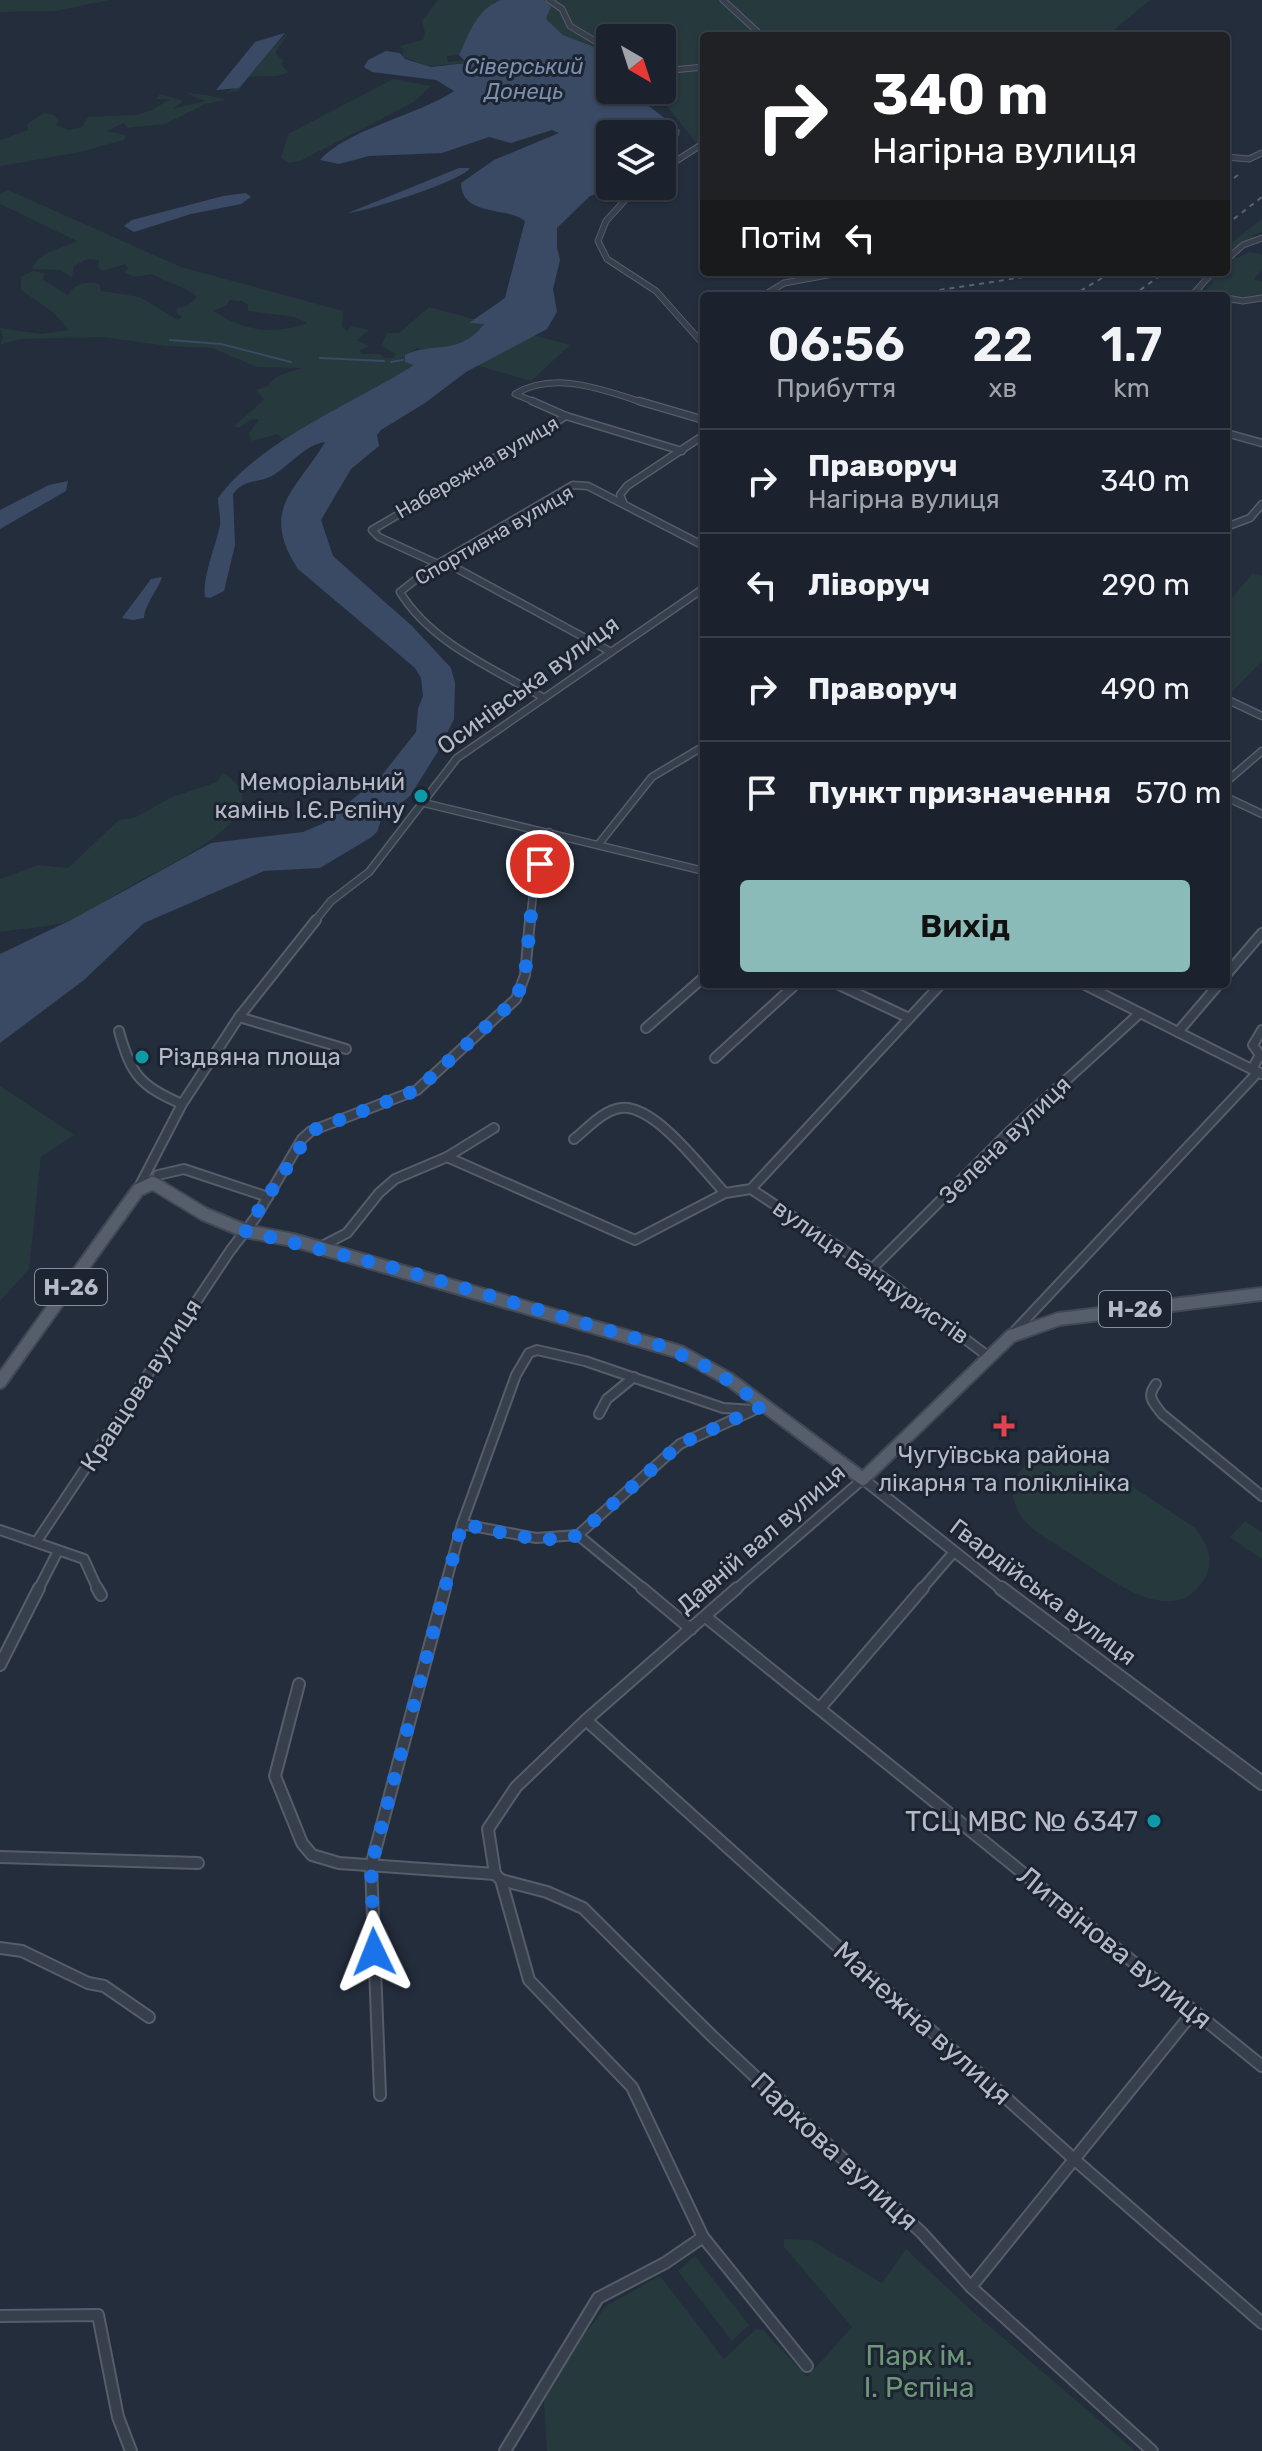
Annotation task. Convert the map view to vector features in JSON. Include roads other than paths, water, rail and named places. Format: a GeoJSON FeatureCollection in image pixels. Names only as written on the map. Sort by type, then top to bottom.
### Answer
{"type":"FeatureCollection","features":[{"type":"Feature","properties":{"kind":"main road"},"geometry":{"type":"LineString","coordinates":[[138,1190],[160,1180]]}},
{"type":"Feature","properties":{"kind":"main road","name":"Гвардійська вулиця"},"geometry":{"type":"LineString","coordinates":[[160,1180],[188,1206],[245,1231],[320,1247],[680,1352],[714,1370],[759,1408],[863,1479]]}},
{"type":"Feature","properties":{"kind":"main road","name":"Осинівська вулиця"},"geometry":{"type":"LineString","coordinates":[[0,1382],[138,1190]]}},
{"type":"Feature","properties":{"kind":"main road","name":"Н-26"},"geometry":{"type":"LineString","coordinates":[[1011,1336],[1059,1319],[1262,1294]]}},
{"type":"Feature","properties":{"kind":"main road","name":"Давній вал вулиця"},"geometry":{"type":"LineString","coordinates":[[863,1479],[1011,1336]]}},
{"type":"Feature","properties":{"kind":"street"},"geometry":{"type":"LineString","coordinates":[[549,0],[562,9],[570,26],[596,42]]}},
{"type":"Feature","properties":{"kind":"street"},"geometry":{"type":"LineString","coordinates":[[723,0],[758,32]]}},
{"type":"Feature","properties":{"kind":"street"},"geometry":{"type":"LineString","coordinates":[[676,70],[700,67]]}},
{"type":"Feature","properties":{"kind":"street"},"geometry":{"type":"LineString","coordinates":[[676,161],[700,146]]}},
{"type":"Feature","properties":{"kind":"street"},"geometry":{"type":"LineString","coordinates":[[1230,157],[1249,159],[1262,153]]}},
{"type":"Feature","properties":{"kind":"street"},"geometry":{"type":"LineString","coordinates":[[623,200],[599,232],[598,241],[607,259],[656,291],[700,340]]}},
{"type":"Feature","properties":{"kind":"street"},"geometry":{"type":"LineString","coordinates":[[1230,256],[1243,245],[1262,238]]}},
{"type":"Feature","properties":{"kind":"street"},"geometry":{"type":"LineString","coordinates":[[769,292],[784,283],[822,276]]}},
{"type":"Feature","properties":{"kind":"street"},"geometry":{"type":"LineString","coordinates":[[1192,292],[1208,276]]}},
{"type":"Feature","properties":{"kind":"street"},"geometry":{"type":"LineString","coordinates":[[1230,299],[1243,301],[1262,298]]}},
{"type":"Feature","properties":{"kind":"street"},"geometry":{"type":"LineString","coordinates":[[682,451],[566,416],[515,394],[530,384],[553,382],[652,404],[681,416],[700,419]]}},
{"type":"Feature","properties":{"kind":"street","name":"Набережна вулиця"},"geometry":{"type":"LineString","coordinates":[[566,416],[372,530],[379,537],[440,562],[611,652]]}},
{"type":"Feature","properties":{"kind":"street"},"geometry":{"type":"LineString","coordinates":[[1230,434],[1262,443]]}},
{"type":"Feature","properties":{"kind":"street"},"geometry":{"type":"LineString","coordinates":[[603,492],[622,491],[700,438]]}},
{"type":"Feature","properties":{"kind":"street","name":"Спортивна вулиця"},"geometry":{"type":"LineString","coordinates":[[544,698],[436,631],[405,604],[400,592],[440,562],[567,488],[582,485],[624,502],[700,544]]}},
{"type":"Feature","properties":{"kind":"street"},"geometry":{"type":"LineString","coordinates":[[622,491],[620,495],[624,502]]}},
{"type":"Feature","properties":{"kind":"street"},"geometry":{"type":"LineString","coordinates":[[1230,526],[1250,518],[1262,504]]}},
{"type":"Feature","properties":{"kind":"street","name":"Осинівська вулиця"},"geometry":{"type":"LineString","coordinates":[[138,1190],[182,1104],[239,1017],[331,901],[369,872],[457,758],[700,591]]}},
{"type":"Feature","properties":{"kind":"street"},"geometry":{"type":"LineString","coordinates":[[1230,701],[1262,716]]}},
{"type":"Feature","properties":{"kind":"street"},"geometry":{"type":"LineString","coordinates":[[598,845],[652,777],[700,748]]}},
{"type":"Feature","properties":{"kind":"street"},"geometry":{"type":"LineString","coordinates":[[1230,779],[1262,751]]}},
{"type":"Feature","properties":{"kind":"street"},"geometry":{"type":"LineString","coordinates":[[1230,799],[1262,814]]}},
{"type":"Feature","properties":{"kind":"street"},"geometry":{"type":"LineString","coordinates":[[424,803],[700,870]]}},
{"type":"Feature","properties":{"kind":"street","name":"Кравцова вулиця"},"geometry":{"type":"LineString","coordinates":[[37,1541],[268,1197],[302,1139],[311,1131],[417,1090],[516,999],[525,975],[533,894],[549,832]]}},
{"type":"Feature","properties":{"kind":"street"},"geometry":{"type":"LineString","coordinates":[[1230,970],[1262,933]]}},
{"type":"Feature","properties":{"kind":"street"},"geometry":{"type":"LineString","coordinates":[[646,1028],[700,981]]}},
{"type":"Feature","properties":{"kind":"street"},"geometry":{"type":"LineString","coordinates":[[715,1058],[792,988]]}},
{"type":"Feature","properties":{"kind":"street"},"geometry":{"type":"LineString","coordinates":[[845,988],[909,1018]]}},
{"type":"Feature","properties":{"kind":"street"},"geometry":{"type":"LineString","coordinates":[[447,1157],[514,1184],[631,1239],[725,1193],[751,1189],[937,988]]}},
{"type":"Feature","properties":{"kind":"street"},"geometry":{"type":"LineString","coordinates":[[1091,988],[1257,1072],[1260,1055],[1253,1045],[1262,1030]]}},
{"type":"Feature","properties":{"kind":"street"},"geometry":{"type":"LineString","coordinates":[[1178,1032],[1216,988]]}},
{"type":"Feature","properties":{"kind":"street","name":"Зелена вулиця"},"geometry":{"type":"LineString","coordinates":[[872,1269],[1008,1133],[1140,1013]]}},
{"type":"Feature","properties":{"kind":"street"},"geometry":{"type":"LineString","coordinates":[[239,1017],[346,1049]]}},
{"type":"Feature","properties":{"kind":"street"},"geometry":{"type":"LineString","coordinates":[[119,1031],[134,1077],[154,1092],[182,1104]]}},
{"type":"Feature","properties":{"kind":"street","name":"Давній вал вулиця"},"geometry":{"type":"LineString","coordinates":[[1011,1336],[1257,1072]]}},
{"type":"Feature","properties":{"kind":"street"},"geometry":{"type":"LineString","coordinates":[[574,1139],[616,1109],[631,1108],[651,1119],[682,1147],[725,1193]]}},
{"type":"Feature","properties":{"kind":"street"},"geometry":{"type":"LineString","coordinates":[[320,1247],[347,1233],[379,1193],[395,1179],[447,1157],[494,1128]]}},
{"type":"Feature","properties":{"kind":"street"},"geometry":{"type":"LineString","coordinates":[[155,1152],[160,1180],[184,1169],[268,1197]]}},
{"type":"Feature","properties":{"kind":"street","name":"вулиця Бандуристів"},"geometry":{"type":"LineString","coordinates":[[751,1189],[872,1269],[989,1357]]}},
{"type":"Feature","properties":{"kind":"street"},"geometry":{"type":"LineString","coordinates":[[380,2095],[371,1866],[462,1524],[516,1375],[529,1353],[537,1350],[585,1361],[723,1408],[759,1408]]}},
{"type":"Feature","properties":{"kind":"street"},"geometry":{"type":"LineString","coordinates":[[599,1414],[607,1399],[634,1377]]}},
{"type":"Feature","properties":{"kind":"street"},"geometry":{"type":"LineString","coordinates":[[1156,1384],[1150,1392],[1150,1399],[1162,1414],[1262,1496]]}},
{"type":"Feature","properties":{"kind":"street"},"geometry":{"type":"LineString","coordinates":[[462,1524],[550,1539],[578,1535],[680,1444],[759,1408]]}},
{"type":"Feature","properties":{"kind":"street","name":"Давній вал вулиця"},"geometry":{"type":"LineString","coordinates":[[807,2366],[703,2237],[632,2087],[529,1980],[498,1877],[488,1829],[516,1787],[586,1720],[707,1618],[863,1479]]}},
{"type":"Feature","properties":{"kind":"street","name":"Гвардійська вулиця"},"geometry":{"type":"LineString","coordinates":[[863,1479],[953,1553],[1259,1776]]}},
{"type":"Feature","properties":{"kind":"street"},"geometry":{"type":"LineString","coordinates":[[0,1530],[87,1561],[92,1581],[101,1595]]}},
{"type":"Feature","properties":{"kind":"street"},"geometry":{"type":"LineString","coordinates":[[578,1535],[691,1629]]}},
{"type":"Feature","properties":{"kind":"street"},"geometry":{"type":"LineString","coordinates":[[0,1665],[58,1551]]}},
{"type":"Feature","properties":{"kind":"street"},"geometry":{"type":"LineString","coordinates":[[820,1708],[953,1553]]}},
{"type":"Feature","properties":{"kind":"street","name":"Литвінова вулиця"},"geometry":{"type":"LineString","coordinates":[[707,1618],[1262,2066]]}},
{"type":"Feature","properties":{"kind":"street","name":"Паркова вулиця"},"geometry":{"type":"LineString","coordinates":[[299,1684],[275,1776],[302,1843],[312,1855],[339,1863],[498,1877],[547,1892],[583,1908],[713,2037],[922,2233],[971,2287],[1152,2451]]}},
{"type":"Feature","properties":{"kind":"street","name":"Манежна вулиця"},"geometry":{"type":"LineString","coordinates":[[586,1720],[1075,2160],[1262,2323]]}},
{"type":"Feature","properties":{"kind":"street"},"geometry":{"type":"LineString","coordinates":[[0,1857],[198,1863]]}},
{"type":"Feature","properties":{"kind":"street"},"geometry":{"type":"LineString","coordinates":[[0,1948],[22,1951],[88,1983],[104,1986],[149,2017]]}},
{"type":"Feature","properties":{"kind":"street"},"geometry":{"type":"LineString","coordinates":[[971,2287],[1194,2011]]}},
{"type":"Feature","properties":{"kind":"street"},"geometry":{"type":"LineString","coordinates":[[505,2451],[598,2298],[665,2263],[703,2237]]}},
{"type":"Feature","properties":{"kind":"street"},"geometry":{"type":"LineString","coordinates":[[0,2316],[98,2315],[118,2417],[131,2451]]}},
{"type":"Feature","properties":{"kind":"water","name":"Сіверський Донець"},"geometry":{"type":"Polygon","coordinates":[[[501,0],[544,0],[551,7],[546,19],[563,35],[596,48],[596,104],[646,104],[667,120],[596,120],[596,194],[557,228],[560,260],[553,289],[557,312],[547,329],[466,372],[425,403],[381,430],[377,435],[379,446],[351,469],[321,520],[333,556],[412,626],[451,668],[455,683],[454,719],[410,796],[381,820],[377,832],[370,838],[320,868],[264,871],[144,923],[84,980],[0,1043],[0,954],[73,919],[211,843],[303,832],[324,823],[382,775],[416,732],[418,709],[423,696],[421,678],[415,668],[298,569],[287,548],[282,531],[286,501],[325,442],[304,451],[272,476],[246,483],[237,489],[233,494],[235,545],[224,591],[210,598],[205,597],[205,589],[220,525],[218,498],[236,477],[309,424],[414,365],[405,362],[405,355],[465,341],[484,324],[469,323],[505,298],[525,221],[517,216],[476,206],[463,194],[461,183],[494,160],[559,133],[552,130],[511,143],[489,137],[442,153],[369,156],[339,164],[320,160],[332,149],[364,131],[422,108],[454,91],[436,80],[372,72],[364,67],[368,60],[386,51],[400,53],[405,59],[431,67],[467,63],[459,55],[480,16],[501,0]]]}},
{"type":"Feature","properties":{"kind":"water"},"geometry":{"type":"Polygon","coordinates":[[[285,33],[239,88],[216,90],[255,42],[285,33]]]}},
{"type":"Feature","properties":{"kind":"water"},"geometry":{"type":"Polygon","coordinates":[[[459,168],[470,168],[433,187],[348,213],[459,168]]]}},
{"type":"Feature","properties":{"kind":"water"},"geometry":{"type":"Polygon","coordinates":[[[246,193],[251,197],[241,204],[191,214],[134,232],[124,226],[132,220],[246,193]]]}},
{"type":"Feature","properties":{"kind":"water"},"geometry":{"type":"Polygon","coordinates":[[[68,481],[66,491],[0,529],[0,510],[49,485],[68,481]]]}},
{"type":"Feature","properties":{"kind":"water"},"geometry":{"type":"Polygon","coordinates":[[[162,577],[144,618],[122,618],[151,579],[162,577]]]}},
{"type":"Feature","properties":{"kind":"waterway"},"geometry":{"type":"LineString","coordinates":[[170,340],[221,344],[291,362]]}},
{"type":"Feature","properties":{"kind":"waterway"},"geometry":{"type":"LineString","coordinates":[[320,358],[384,361]]}},
{"type":"Feature","properties":{"kind":"waterway"},"geometry":{"type":"LineString","coordinates":[[391,362],[403,360]]}},
{"type":"Feature","properties":{"kind":"railway"},"geometry":{"type":"LineString","coordinates":[[1230,181],[1238,175]]}},
{"type":"Feature","properties":{"kind":"railway"},"geometry":{"type":"LineString","coordinates":[[1230,222],[1262,197]]}},
{"type":"Feature","properties":{"kind":"railway"},"geometry":{"type":"LineString","coordinates":[[926,292],[1031,276]]}},
{"type":"Feature","properties":{"kind":"railway"},"geometry":{"type":"LineString","coordinates":[[1079,292],[1105,276]]}},
{"type":"Feature","properties":{"kind":"railway"},"geometry":{"type":"LineString","coordinates":[[1138,292],[1160,276]]}},
{"type":"Feature","properties":{"kind":"place","name":"Меморіальний камінь І.Є.Рєпіну"},"geometry":{"type":"Point","coordinates":[421,796]}},
{"type":"Feature","properties":{"kind":"place","name":"Різдвяна площа"},"geometry":{"type":"Point","coordinates":[142,1057]}},
{"type":"Feature","properties":{"kind":"place","name":"Чугуївська района лікарня та поліклініка"},"geometry":{"type":"Point","coordinates":[1004,1426]}},
{"type":"Feature","properties":{"kind":"place","name":"ТСЦ МВС № 6347"},"geometry":{"type":"Point","coordinates":[1154,1821]}},
{"type":"Feature","properties":{"kind":"park label","name":"Парк ім. І. Рєпіна"},"geometry":{"type":"Point","coordinates":[919,2371]}}]}
